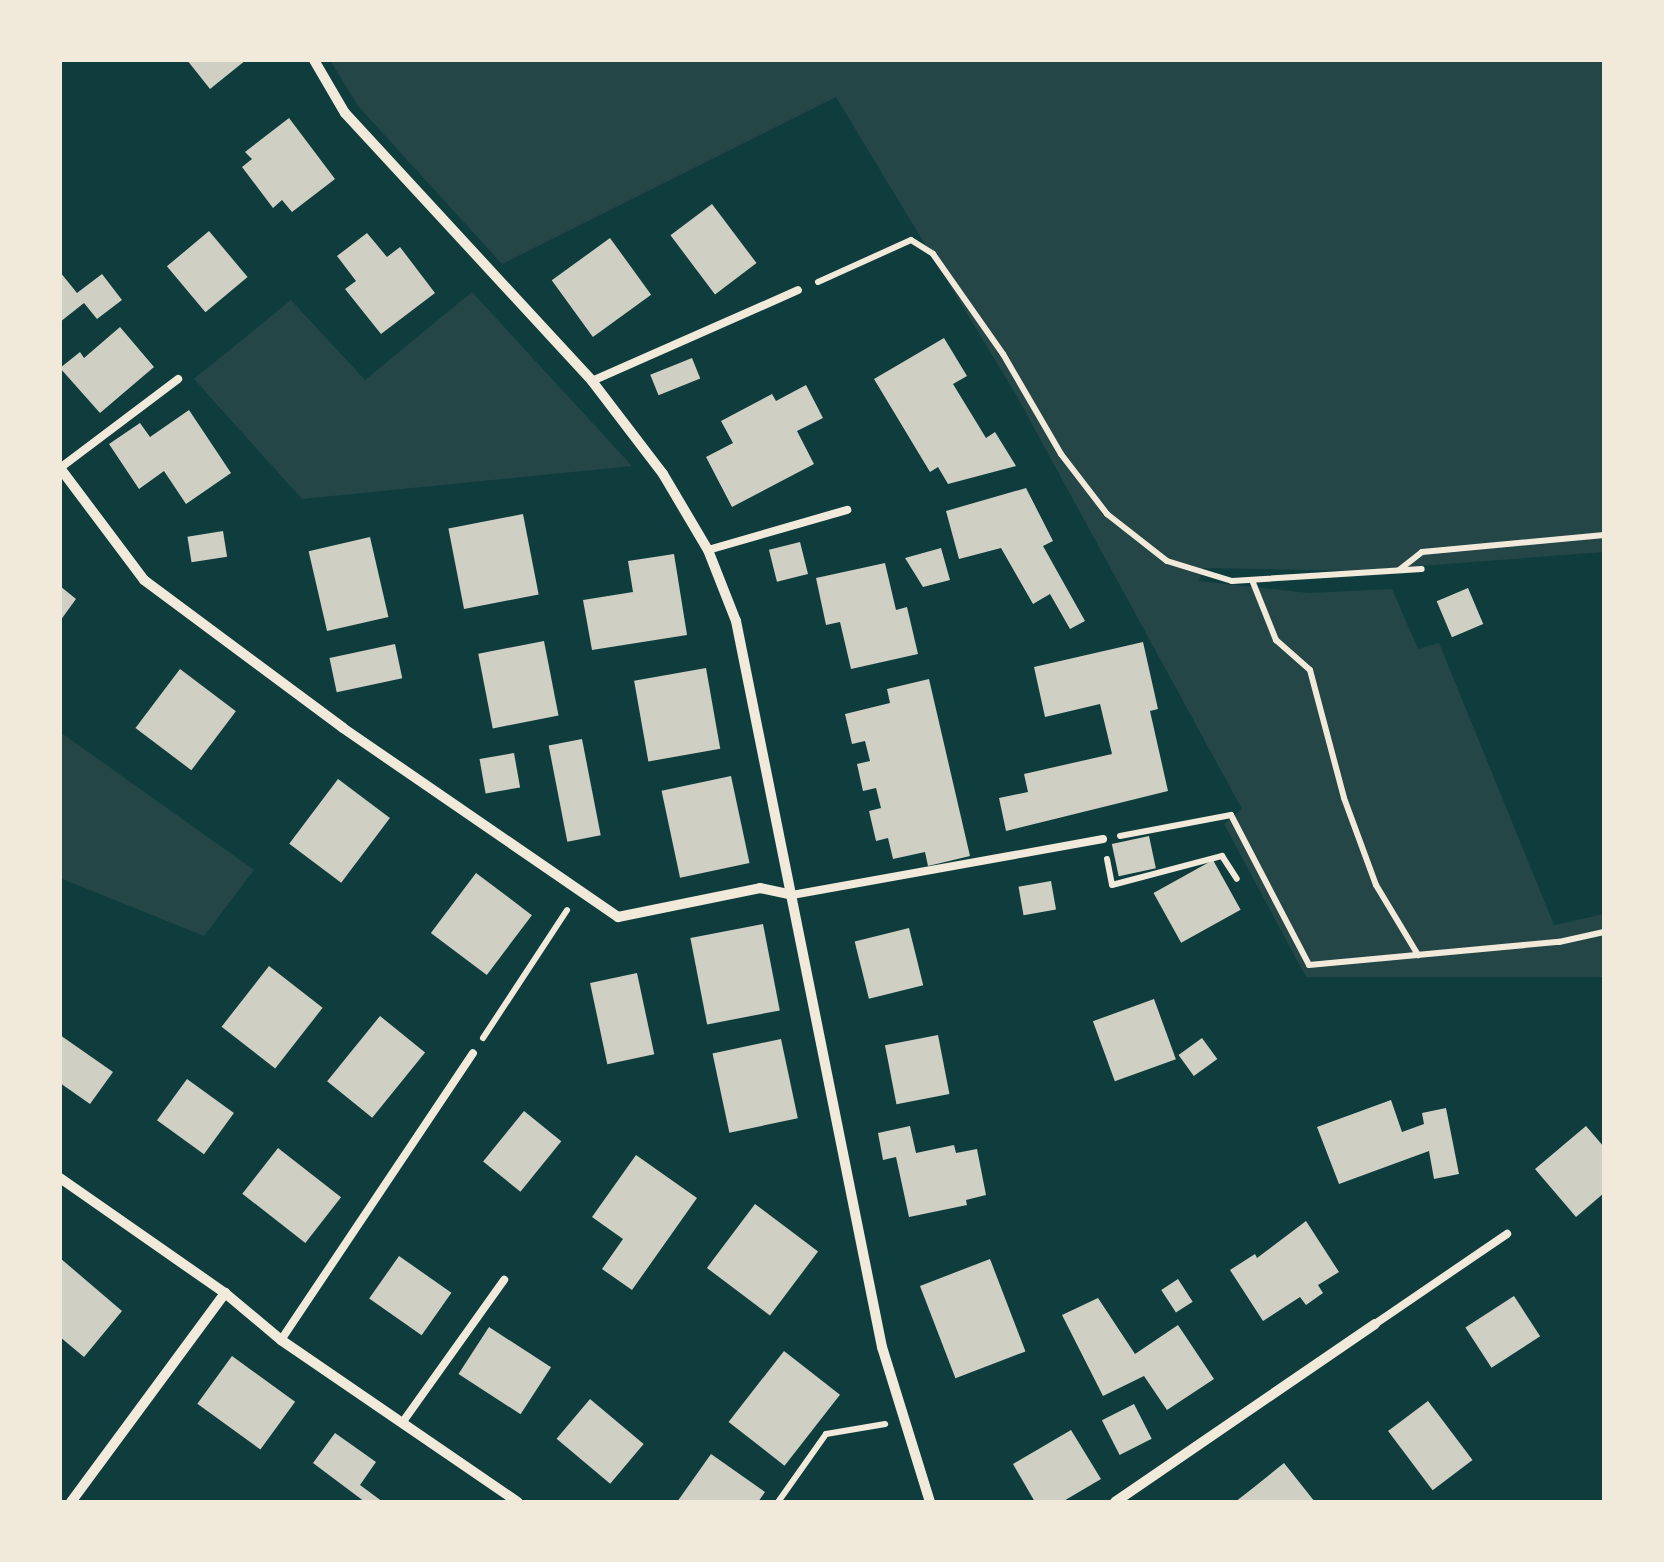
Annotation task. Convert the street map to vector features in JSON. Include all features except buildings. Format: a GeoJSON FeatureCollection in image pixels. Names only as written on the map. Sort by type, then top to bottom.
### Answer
{"type":"FeatureCollection","features":[{"type":"Feature","properties":{"kind":"street"},"geometry":{"type":"LineString","coordinates":[[314,60],[346,113],[592,381],[664,474],[708,550],[736,620],[882,1347],[930,1502]]}},
{"type":"Feature","properties":{"kind":"street"},"geometry":{"type":"LineString","coordinates":[[60,468],[144,580],[343,728],[618,917],[760,888],[792,896]]}},
{"type":"Feature","properties":{"kind":"street"},"geometry":{"type":"LineString","coordinates":[[60,1178],[225,1293],[282,1340],[518,1502]]}},
{"type":"Feature","properties":{"kind":"street"},"geometry":{"type":"LineString","coordinates":[[71,1502],[225,1293]]}},
{"type":"Feature","properties":{"kind":"street"},"geometry":{"type":"LineString","coordinates":[[1116,1502],[1375,1324]]}},
{"type":"Feature","properties":{"kind":"lane"},"geometry":{"type":"LineString","coordinates":[[592,381],[798,290]]}},
{"type":"Feature","properties":{"kind":"lane"},"geometry":{"type":"LineString","coordinates":[[60,468],[178,379]]}},
{"type":"Feature","properties":{"kind":"lane"},"geometry":{"type":"LineString","coordinates":[[708,550],[848,510]]}},
{"type":"Feature","properties":{"kind":"lane"},"geometry":{"type":"LineString","coordinates":[[792,896],[1103,839]]}},
{"type":"Feature","properties":{"kind":"lane"},"geometry":{"type":"LineString","coordinates":[[282,1340],[473,1053]]}},
{"type":"Feature","properties":{"kind":"lane"},"geometry":{"type":"LineString","coordinates":[[1375,1324],[1506,1234]]}},
{"type":"Feature","properties":{"kind":"lane"},"geometry":{"type":"LineString","coordinates":[[402,1423],[504,1280]]}},
{"type":"Feature","properties":{"kind":"path"},"geometry":{"type":"LineString","coordinates":[[798,290],[910,240],[933,254],[1003,354],[1061,454],[1107,514],[1166,561],[1232,581],[1422,570]]}},
{"type":"Feature","properties":{"kind":"path"},"geometry":{"type":"LineString","coordinates":[[1399,570],[1422,552],[1604,535]]}},
{"type":"Feature","properties":{"kind":"path"},"geometry":{"type":"LineString","coordinates":[[1252,580],[1276,640],[1310,670],[1344,798],[1376,884],[1418,954]]}},
{"type":"Feature","properties":{"kind":"path"},"geometry":{"type":"LineString","coordinates":[[1237,879],[1222,856],[1112,885],[1103,839],[1231,815],[1309,964],[1560,942],[1604,932]]}},
{"type":"Feature","properties":{"kind":"path"},"geometry":{"type":"LineString","coordinates":[[473,1053],[579,893]]}},
{"type":"Feature","properties":{"kind":"path"},"geometry":{"type":"LineString","coordinates":[[778,1502],[826,1434],[871,1426]]}},
{"type":"Feature","properties":{"kind":"shaded area"},"geometry":{"type":"Polygon","coordinates":[[[330,60],[1604,60],[1604,552],[1354,571],[1203,568],[1199,581],[1309,593],[1392,589],[1418,649],[1439,643],[1554,925],[1604,914],[1604,977],[1306,977],[1224,824],[1242,809],[1015,393],[836,97],[502,264],[358,106],[330,60]]]}},
{"type":"Feature","properties":{"kind":"shaded area"},"geometry":{"type":"Polygon","coordinates":[[[472,292],[632,466],[302,499],[194,379],[291,300],[365,380],[472,292]]]}},
{"type":"Feature","properties":{"kind":"shaded area"},"geometry":{"type":"Polygon","coordinates":[[[60,732],[254,870],[204,936],[60,878],[60,732]]]}}]}
